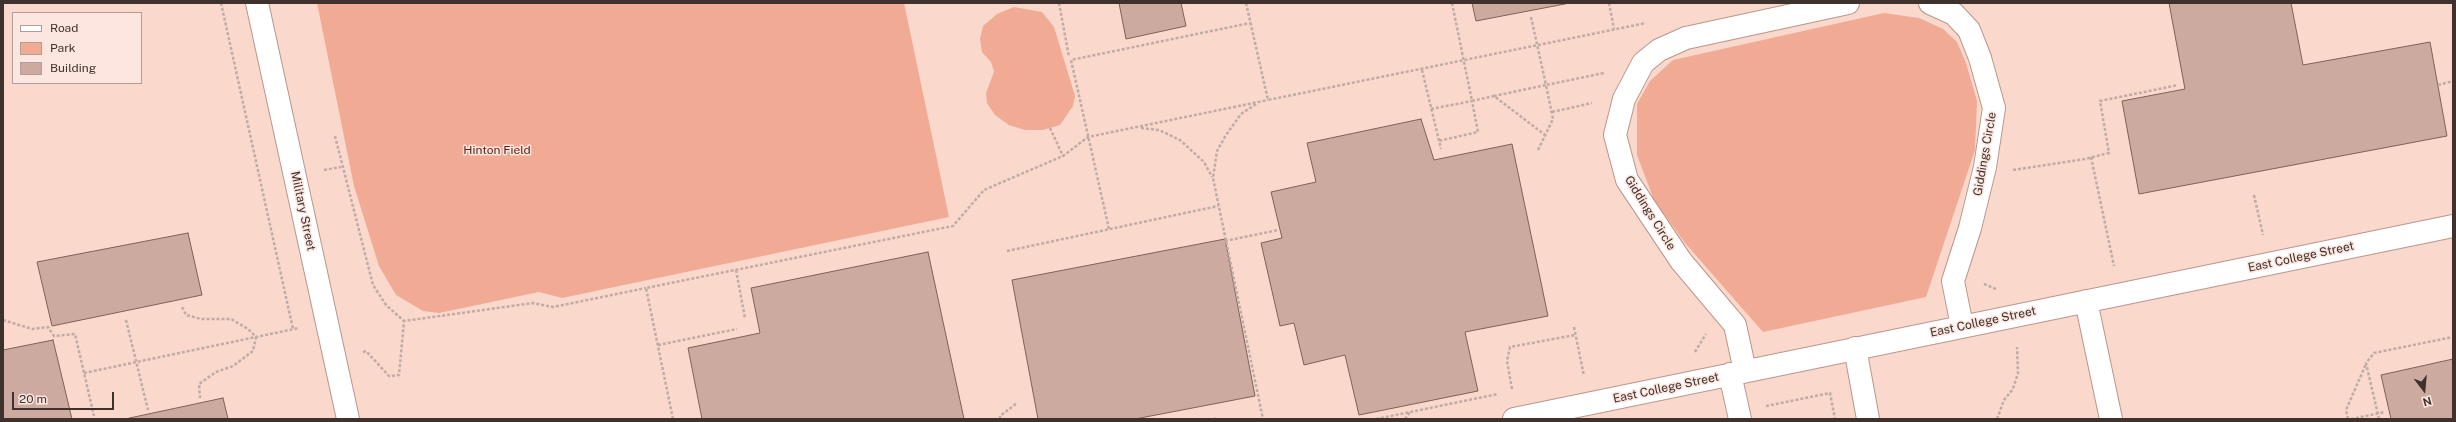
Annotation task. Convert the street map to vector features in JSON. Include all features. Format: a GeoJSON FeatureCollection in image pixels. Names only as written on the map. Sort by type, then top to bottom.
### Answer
{"type":"FeatureCollection","features":[{"type":"Feature","properties":{"kind":"street","name":"Military Street"},"geometry":{"type":"LineString","coordinates":[[257,3],[348,419]]}},
{"type":"Feature","properties":{"kind":"street","name":"Giddings Circle"},"geometry":{"type":"LineString","coordinates":[[1739,416],[1738,372],[1734,325],[1681,262],[1627,180],[1615,134],[1624,99],[1643,63],[1659,50],[1686,38],[1848,3]]}},
{"type":"Feature","properties":{"kind":"street","name":"Giddings Circle"},"geometry":{"type":"LineString","coordinates":[[1930,3],[1954,14],[1969,30],[1980,58],[1994,108],[1985,166],[1970,228],[1953,281],[1962,326]]}},
{"type":"Feature","properties":{"kind":"street","name":"East College Street"},"geometry":{"type":"LineString","coordinates":[[1514,419],[2453,226]]}},
{"type":"Feature","properties":{"kind":"street"},"geometry":{"type":"LineString","coordinates":[[2086,301],[2111,419]]}},
{"type":"Feature","properties":{"kind":"street"},"geometry":{"type":"LineString","coordinates":[[1855,348],[1868,419]]}},
{"type":"Feature","properties":{"kind":"path"},"geometry":{"type":"LineString","coordinates":[[221,3],[293,329]]}},
{"type":"Feature","properties":{"kind":"path"},"geometry":{"type":"LineString","coordinates":[[1059,3],[1070,57]]}},
{"type":"Feature","properties":{"kind":"path"},"geometry":{"type":"LineString","coordinates":[[1246,3],[1268,100]]}},
{"type":"Feature","properties":{"kind":"path"},"geometry":{"type":"LineString","coordinates":[[1438,141],[1478,132],[1452,3]]}},
{"type":"Feature","properties":{"kind":"path"},"geometry":{"type":"LineString","coordinates":[[1608,3],[1614,29]]}},
{"type":"Feature","properties":{"kind":"path"},"geometry":{"type":"LineString","coordinates":[[1531,17],[1553,119],[1538,150]]}},
{"type":"Feature","properties":{"kind":"path"},"geometry":{"type":"LineString","coordinates":[[335,136],[374,284],[386,305],[404,321],[533,303],[553,307],[953,226],[984,190],[1063,156],[1088,137],[1422,70],[1650,22]]}},
{"type":"Feature","properties":{"kind":"path"},"geometry":{"type":"LineString","coordinates":[[1109,229],[1071,60],[1250,23]]}},
{"type":"Feature","properties":{"kind":"path"},"geometry":{"type":"LineString","coordinates":[[1639,29],[1644,23]]}},
{"type":"Feature","properties":{"kind":"path"},"geometry":{"type":"LineString","coordinates":[[1422,70],[1441,149]]}},
{"type":"Feature","properties":{"kind":"path"},"geometry":{"type":"LineString","coordinates":[[1431,109],[1607,72],[1606,80]]}},
{"type":"Feature","properties":{"kind":"path"},"geometry":{"type":"LineString","coordinates":[[2438,85],[2453,82]]}},
{"type":"Feature","properties":{"kind":"path"},"geometry":{"type":"LineString","coordinates":[[2007,171],[2109,153],[2100,101],[2178,85]]}},
{"type":"Feature","properties":{"kind":"path"},"geometry":{"type":"LineString","coordinates":[[1494,96],[1545,135]]}},
{"type":"Feature","properties":{"kind":"path"},"geometry":{"type":"LineString","coordinates":[[1260,102],[1241,114],[1226,135],[1217,151],[1213,178],[1262,419]]}},
{"type":"Feature","properties":{"kind":"path"},"geometry":{"type":"LineString","coordinates":[[1552,112],[1595,103]]}},
{"type":"Feature","properties":{"kind":"path"},"geometry":{"type":"LineString","coordinates":[[1050,128],[1063,156]]}},
{"type":"Feature","properties":{"kind":"path"},"geometry":{"type":"LineString","coordinates":[[1136,128],[1159,130],[1180,140],[1204,162],[1213,178]]}},
{"type":"Feature","properties":{"kind":"path"},"geometry":{"type":"LineString","coordinates":[[2091,157],[2114,266]]}},
{"type":"Feature","properties":{"kind":"path"},"geometry":{"type":"LineString","coordinates":[[2254,195],[2263,236]]}},
{"type":"Feature","properties":{"kind":"path"},"geometry":{"type":"LineString","coordinates":[[1007,251],[1218,206]]}},
{"type":"Feature","properties":{"kind":"path"},"geometry":{"type":"LineString","coordinates":[[1225,241],[1278,230]]}},
{"type":"Feature","properties":{"kind":"path"},"geometry":{"type":"LineString","coordinates":[[736,270],[745,318]]}},
{"type":"Feature","properties":{"kind":"path"},"geometry":{"type":"LineString","coordinates":[[646,288],[673,419]]}},
{"type":"Feature","properties":{"kind":"path"},"geometry":{"type":"LineString","coordinates":[[182,307],[186,315],[201,319],[231,320],[248,329],[256,337]]}},
{"type":"Feature","properties":{"kind":"path"},"geometry":{"type":"LineString","coordinates":[[3,320],[32,329],[48,327],[54,336],[75,334],[94,416]]}},
{"type":"Feature","properties":{"kind":"path"},"geometry":{"type":"LineString","coordinates":[[126,320],[148,410]]}},
{"type":"Feature","properties":{"kind":"path"},"geometry":{"type":"LineString","coordinates":[[358,352],[366,351],[389,376],[399,375],[404,321]]}},
{"type":"Feature","properties":{"kind":"path"},"geometry":{"type":"LineString","coordinates":[[1574,327],[1584,377]]}},
{"type":"Feature","properties":{"kind":"path"},"geometry":{"type":"LineString","coordinates":[[84,373],[300,328]]}},
{"type":"Feature","properties":{"kind":"path"},"geometry":{"type":"LineString","coordinates":[[658,345],[737,329]]}},
{"type":"Feature","properties":{"kind":"path"},"geometry":{"type":"LineString","coordinates":[[1693,355],[1707,332]]}},
{"type":"Feature","properties":{"kind":"path"},"geometry":{"type":"LineString","coordinates":[[1513,391],[1507,361],[1510,347],[1575,334]]}},
{"type":"Feature","properties":{"kind":"path"},"geometry":{"type":"LineString","coordinates":[[200,398],[199,384],[216,372],[233,366],[253,351],[256,337]]}},
{"type":"Feature","properties":{"kind":"path"},"geometry":{"type":"LineString","coordinates":[[2385,412],[2349,419],[2346,410],[2366,363],[2374,353],[2453,338]]}},
{"type":"Feature","properties":{"kind":"path"},"geometry":{"type":"LineString","coordinates":[[1997,419],[2004,400],[2013,389],[2018,373],[2016,347]]}},
{"type":"Feature","properties":{"kind":"path"},"geometry":{"type":"LineString","coordinates":[[2366,363],[2379,419]]}},
{"type":"Feature","properties":{"kind":"path"},"geometry":{"type":"LineString","coordinates":[[1577,378],[1591,375]]}},
{"type":"Feature","properties":{"kind":"path"},"geometry":{"type":"LineString","coordinates":[[1506,392],[1520,389]]}},
{"type":"Feature","properties":{"kind":"path"},"geometry":{"type":"LineString","coordinates":[[1376,419],[1500,393],[1497,400]]}},
{"type":"Feature","properties":{"kind":"path"},"geometry":{"type":"LineString","coordinates":[[1739,416],[1830,393],[1835,419]]}},
{"type":"Feature","properties":{"kind":"path"},"geometry":{"type":"LineString","coordinates":[[1000,419],[1000,416],[1017,403]]}},
{"type":"Feature","properties":{"kind":"path"},"geometry":{"type":"LineString","coordinates":[[1405,419],[1410,412]]}},
{"type":"Feature","properties":{"kind":"shaded area"},"geometry":{"type":"Polygon","coordinates":[[[3,3],[2453,3],[2453,419],[3,419],[3,3]]]}},
{"type":"Feature","properties":{"kind":"green space","name":"Hinton Field"},"geometry":{"type":"Polygon","coordinates":[[[317,3],[904,3],[949,217],[562,298],[539,292],[439,313],[423,311],[396,295],[379,266],[354,186],[317,3]]]}},
{"type":"Feature","properties":{"kind":"green space"},"geometry":{"type":"Polygon","coordinates":[[[1014,7],[1042,12],[1054,27],[1075,96],[1073,106],[1060,125],[1043,130],[1025,130],[1009,125],[995,115],[987,103],[986,93],[994,72],[991,62],[982,52],[980,39],[983,26],[997,14],[1014,7]]]}},
{"type":"Feature","properties":{"kind":"green space"},"geometry":{"type":"Polygon","coordinates":[[[1884,13],[1919,18],[1943,29],[1957,42],[1966,63],[1977,101],[1975,150],[1926,297],[1763,332],[1685,243],[1654,200],[1637,155],[1637,104],[1650,81],[1673,60],[1884,13]]]}},
{"type":"Feature","properties":{"kind":"building"},"geometry":{"type":"Polygon","coordinates":[[[1119,3],[1181,3],[1186,26],[1126,39],[1119,3]]]}},
{"type":"Feature","properties":{"kind":"building"},"geometry":{"type":"Polygon","coordinates":[[[1472,3],[1570,3],[1476,21],[1472,3]]]}},
{"type":"Feature","properties":{"kind":"building"},"geometry":{"type":"Polygon","coordinates":[[[2169,3],[2291,3],[2303,65],[2430,42],[2447,136],[2139,194],[2122,101],[2185,89],[2169,3]]]}},
{"type":"Feature","properties":{"kind":"building"},"geometry":{"type":"Polygon","coordinates":[[[1421,119],[1434,160],[1512,144],[1548,316],[1465,332],[1478,391],[1359,415],[1345,355],[1304,365],[1294,323],[1280,326],[1261,243],[1282,238],[1271,192],[1316,182],[1307,143],[1421,119]]]}},
{"type":"Feature","properties":{"kind":"building"},"geometry":{"type":"Polygon","coordinates":[[[188,233],[202,295],[52,326],[37,262],[188,233]]]}},
{"type":"Feature","properties":{"kind":"building"},"geometry":{"type":"Polygon","coordinates":[[[1225,239],[1255,396],[1135,419],[1038,419],[1012,280],[1225,239]]]}},
{"type":"Feature","properties":{"kind":"building"},"geometry":{"type":"Polygon","coordinates":[[[928,252],[964,419],[702,419],[688,348],[760,333],[751,288],[928,252]]]}},
{"type":"Feature","properties":{"kind":"building"},"geometry":{"type":"Polygon","coordinates":[[[53,340],[72,419],[3,419],[3,350],[53,340]]]}},
{"type":"Feature","properties":{"kind":"building"},"geometry":{"type":"Polygon","coordinates":[[[2453,359],[2453,419],[2391,419],[2381,375],[2453,359]]]}},
{"type":"Feature","properties":{"kind":"building"},"geometry":{"type":"Polygon","coordinates":[[[223,398],[228,419],[125,419],[223,398]]]}}]}
